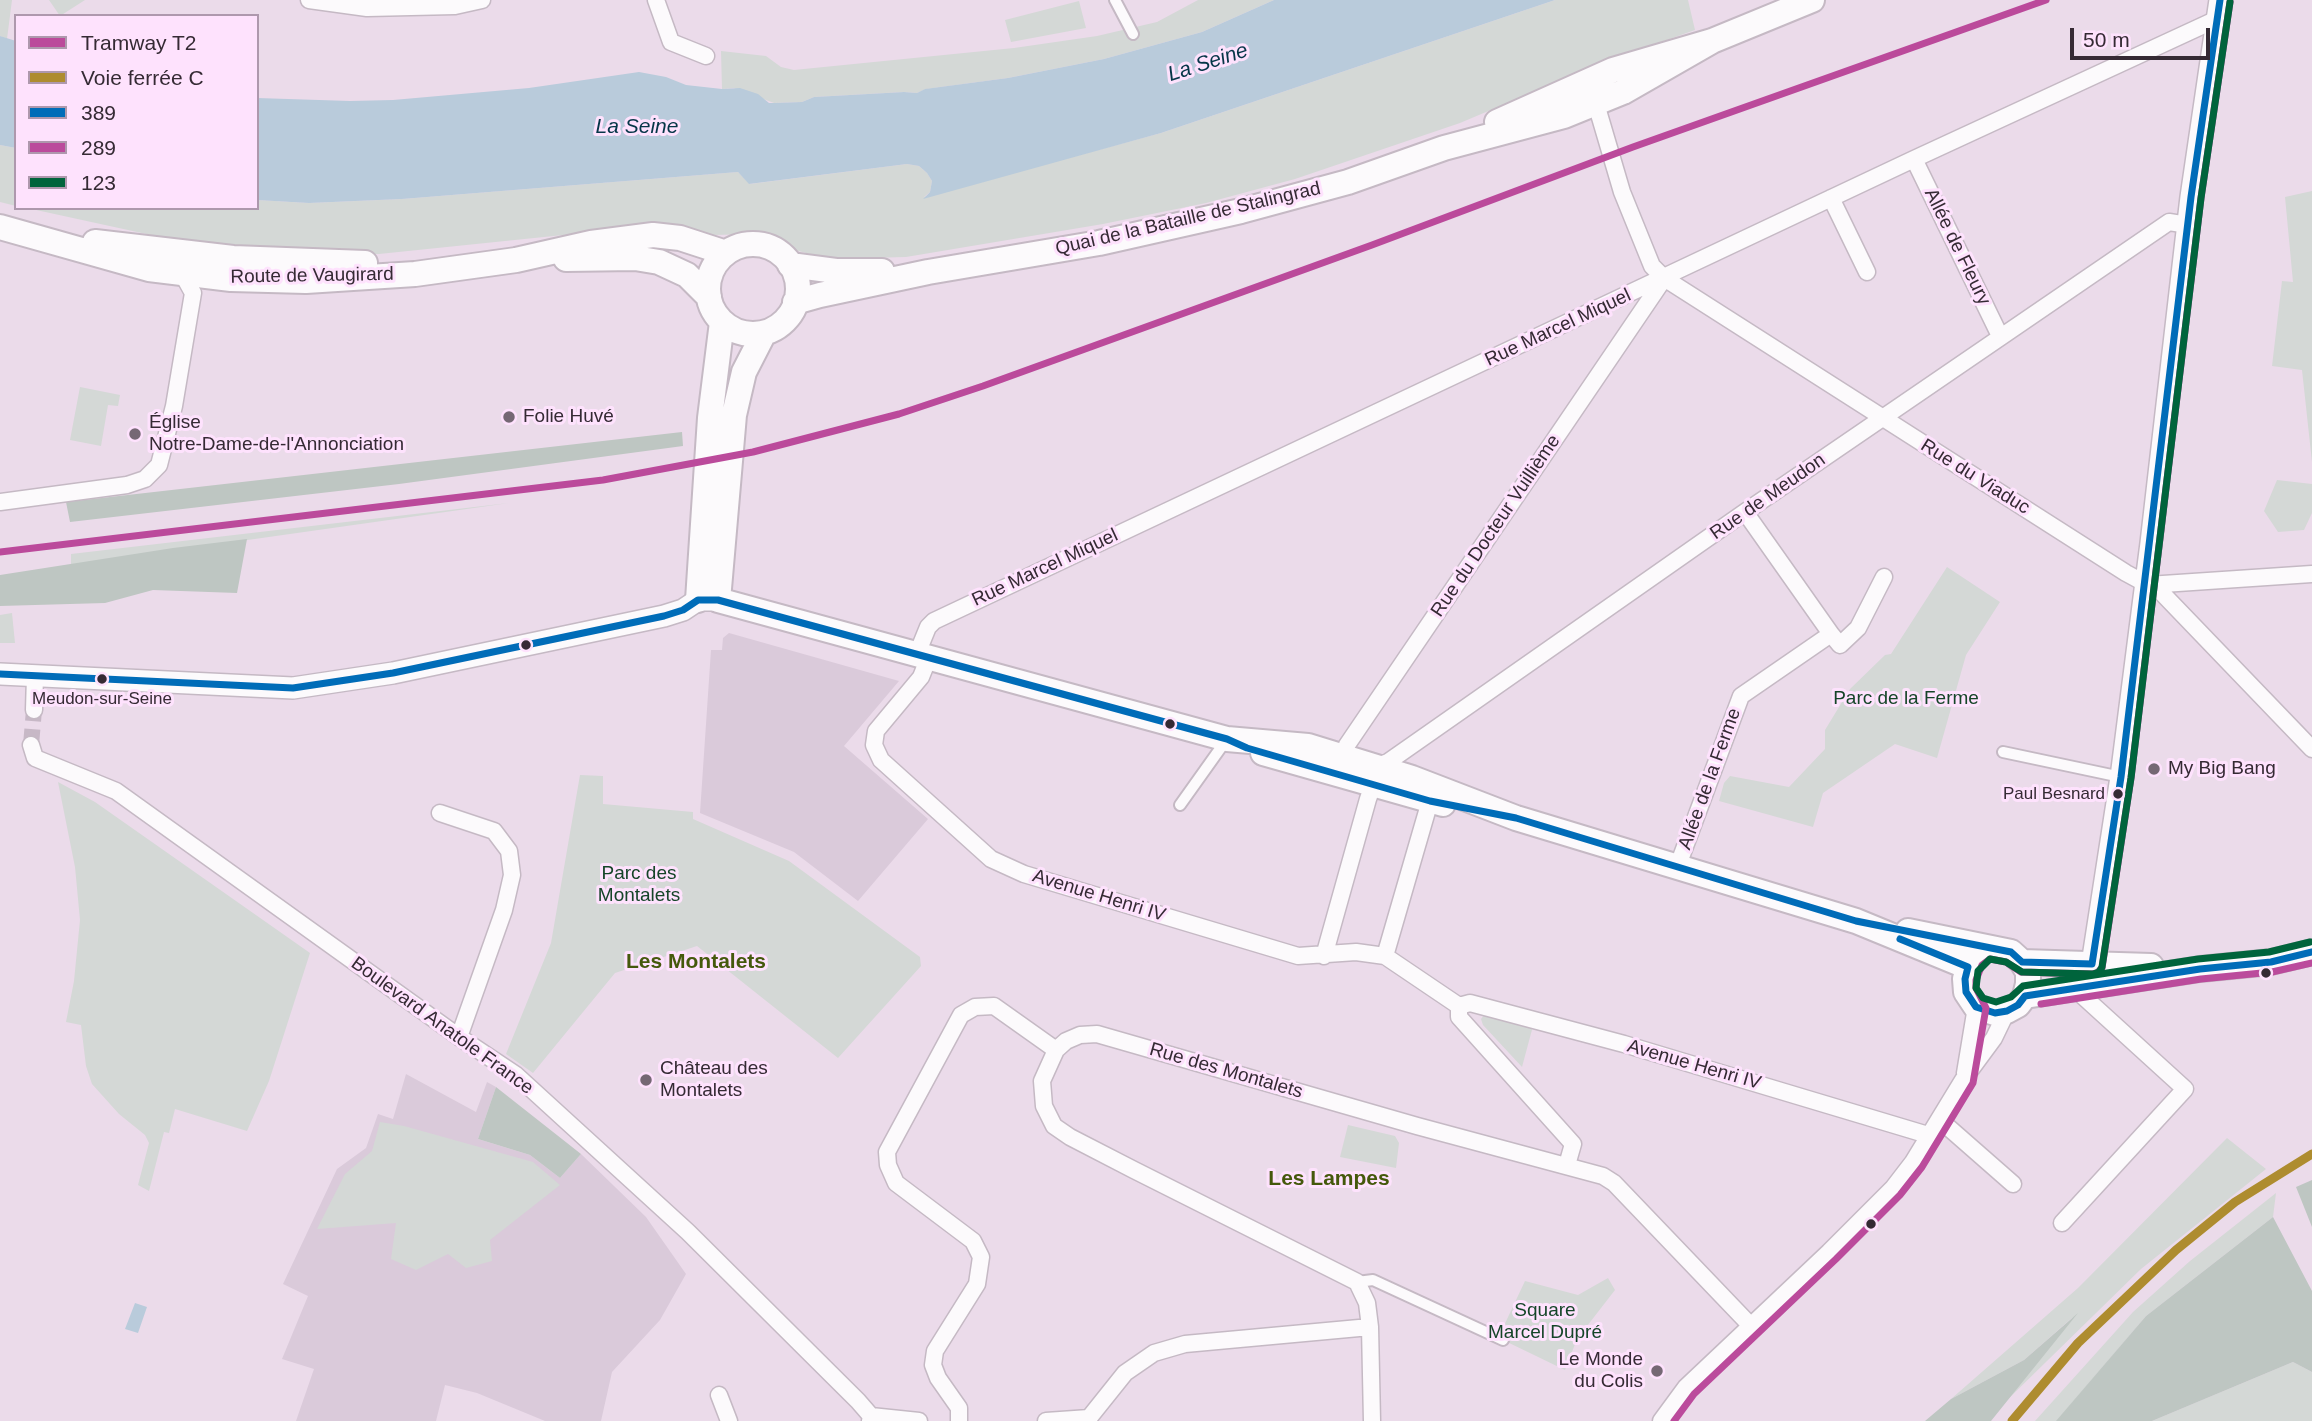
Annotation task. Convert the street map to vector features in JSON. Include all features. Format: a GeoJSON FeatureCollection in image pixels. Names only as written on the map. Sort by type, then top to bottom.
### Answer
{"type":"FeatureCollection","features":[{"type":"Feature","properties":{"kind":"main road","name":"Quai de la Bataille de Stalingrad"},"geometry":{"type":"LineString","coordinates":[[795,302],[928,272],[1099,243],[1241,211],[1348,182],[1444,148],[1563,116],[1592,91],[1623,92],[1712,41],[1812,0]]}},
{"type":"Feature","properties":{"kind":"main road"},"geometry":{"type":"LineString","coordinates":[[2092,964],[2121,777],[2188,225],[2218,10]]}},
{"type":"Feature","properties":{"kind":"main road","name":"Route de Vaugirard"},"geometry":{"type":"LineString","coordinates":[[0,227],[101,257],[195,265],[306,281],[415,274],[516,260],[591,243],[653,235],[680,237],[726,253]]}},
{"type":"Feature","properties":{"kind":"main road"},"geometry":{"type":"LineString","coordinates":[[708,600],[734,415],[744,372],[764,333],[787,318],[795,302],[797,283],[790,265],[781,254],[761,246],[739,247],[726,253],[711,273],[709,297],[713,311],[722,322],[742,333],[764,333]]}},
{"type":"Feature","properties":{"kind":"main road","name":"Route de Vaugirard"},"geometry":{"type":"LineString","coordinates":[[516,260],[635,258],[659,262],[687,275],[709,297]]}},
{"type":"Feature","properties":{"kind":"main road","name":"Quai de la Bataille de Stalingrad"},"geometry":{"type":"LineString","coordinates":[[790,265],[835,271],[928,272]]}},
{"type":"Feature","properties":{"kind":"main road"},"geometry":{"type":"LineString","coordinates":[[708,600],[710,418],[722,322]]}},
{"type":"Feature","properties":{"kind":"main road"},"geometry":{"type":"LineString","coordinates":[[0,674],[293,688],[393,673],[664,616],[708,600],[923,655],[1227,739],[1247,748],[1353,771],[1407,776],[1516,818],[1856,921],[2011,952],[2028,972],[2028,984],[2016,1003]]}},
{"type":"Feature","properties":{"kind":"main road"},"geometry":{"type":"LineString","coordinates":[[1353,771],[1430,801],[1516,818]]}},
{"type":"Feature","properties":{"kind":"main road"},"geometry":{"type":"LineString","coordinates":[[1856,921],[1968,967]]}},
{"type":"Feature","properties":{"kind":"main road"},"geometry":{"type":"LineString","coordinates":[[1987,948],[1974,958],[1968,967],[1966,992],[1976,1007],[1995,1013],[2016,1003],[2074,988],[2200,969],[2271,962],[2312,952]]}},
{"type":"Feature","properties":{"kind":"main road"},"geometry":{"type":"LineString","coordinates":[[2022,962],[2200,969]]}},
{"type":"Feature","properties":{"kind":"street"},"geometry":{"type":"LineString","coordinates":[[309,0],[367,8],[455,6],[482,0]]}},
{"type":"Feature","properties":{"kind":"street"},"geometry":{"type":"LineString","coordinates":[[656,0],[671,42],[706,56]]}},
{"type":"Feature","properties":{"kind":"street"},"geometry":{"type":"LineString","coordinates":[[1115,0],[1133,34]]}},
{"type":"Feature","properties":{"kind":"street","name":"Rue Marcel Miquel"},"geometry":{"type":"LineString","coordinates":[[923,655],[925,633],[934,621],[1664,278],[2218,10]]}},
{"type":"Feature","properties":{"kind":"street"},"geometry":{"type":"LineString","coordinates":[[1592,91],[1622,192],[1652,266],[1664,278]]}},
{"type":"Feature","properties":{"kind":"street","name":"Allée de Fleury"},"geometry":{"type":"LineString","coordinates":[[1914,159],[2000,336]]}},
{"type":"Feature","properties":{"kind":"street"},"geometry":{"type":"LineString","coordinates":[[1832,198],[1867,272]]}},
{"type":"Feature","properties":{"kind":"street","name":"Rue de Meudon"},"geometry":{"type":"LineString","coordinates":[[1353,771],[1388,762],[1406,750],[1745,512],[2169,222],[2188,225]]}},
{"type":"Feature","properties":{"kind":"street"},"geometry":{"type":"LineString","coordinates":[[0,502],[127,485],[145,479],[159,465],[174,406],[193,293],[195,265]]}},
{"type":"Feature","properties":{"kind":"street","name":"Rue du Docteur Vuillième"},"geometry":{"type":"LineString","coordinates":[[1324,956],[1353,771],[1347,745],[1664,278]]}},
{"type":"Feature","properties":{"kind":"street","name":"Rue du Viaduc"},"geometry":{"type":"LineString","coordinates":[[1664,278],[2161,592],[2312,749]]}},
{"type":"Feature","properties":{"kind":"street"},"geometry":{"type":"LineString","coordinates":[[1606,305],[1621,316],[1626,323],[1627,333]]}},
{"type":"Feature","properties":{"kind":"street"},"geometry":{"type":"LineString","coordinates":[[1745,512],[1839,645],[1858,628],[1884,577]]}},
{"type":"Feature","properties":{"kind":"street"},"geometry":{"type":"LineString","coordinates":[[2146,585],[2312,573]]}},
{"type":"Feature","properties":{"kind":"street","name":"Allée de la Ferme"},"geometry":{"type":"LineString","coordinates":[[1677,868],[1741,696],[1831,634]]}},
{"type":"Feature","properties":{"kind":"street","name":"Avenue Henri IV"},"geometry":{"type":"LineString","coordinates":[[923,655],[921,677],[876,731],[874,745],[881,760],[991,859],[1034,877],[1298,956],[1356,952],[1385,956],[1452,1001],[1471,1003],[1624,1044],[1928,1135]]}},
{"type":"Feature","properties":{"kind":"street"},"geometry":{"type":"LineString","coordinates":[[34,710],[35,676]]}},
{"type":"Feature","properties":{"kind":"street"},"geometry":{"type":"LineString","coordinates":[[1180,805],[1227,739]]}},
{"type":"Feature","properties":{"kind":"street","name":"Boulevard Anatole France"},"geometry":{"type":"LineString","coordinates":[[31,745],[35,758],[116,791],[516,1075],[688,1232],[868,1419]]}},
{"type":"Feature","properties":{"kind":"street"},"geometry":{"type":"LineString","coordinates":[[1385,956],[1430,801],[1407,776],[1404,766],[1406,750]]}},
{"type":"Feature","properties":{"kind":"street"},"geometry":{"type":"LineString","coordinates":[[2003,752],[2121,777]]}},
{"type":"Feature","properties":{"kind":"street"},"geometry":{"type":"LineString","coordinates":[[440,813],[480,824],[494,831],[509,851],[512,875],[504,909],[459,1037]]}},
{"type":"Feature","properties":{"kind":"street"},"geometry":{"type":"LineString","coordinates":[[2062,1223],[2185,1089],[2074,988]]}},
{"type":"Feature","properties":{"kind":"street","name":"Avenue Henri IV"},"geometry":{"type":"LineString","coordinates":[[1452,1001],[1459,1017],[1573,1144],[1567,1165]]}},
{"type":"Feature","properties":{"kind":"street"},"geometry":{"type":"LineString","coordinates":[[1661,1421],[1686,1387],[1893,1188],[1913,1162],[1963,1080],[2016,1003]]}},
{"type":"Feature","properties":{"kind":"street"},"geometry":{"type":"LineString","coordinates":[[959,1421],[959,1408],[933,1365],[935,1352],[977,1284],[981,1257],[973,1241],[896,1183],[888,1165],[887,1152],[961,1014],[975,1007],[994,1006],[1056,1050],[1042,1081],[1044,1106],[1054,1126],[1123,1164],[1357,1282],[1373,1280],[1503,1340]]}},
{"type":"Feature","properties":{"kind":"street"},"geometry":{"type":"LineString","coordinates":[[1963,1080],[1976,1007]]}},
{"type":"Feature","properties":{"kind":"street","name":"Rue des Montalets"},"geometry":{"type":"LineString","coordinates":[[1056,1050],[1066,1041],[1080,1035],[1097,1034],[1417,1126],[1603,1176],[1614,1184],[1751,1326]]}},
{"type":"Feature","properties":{"kind":"street"},"geometry":{"type":"LineString","coordinates":[[1940,1120],[2013,1184]]}},
{"type":"Feature","properties":{"kind":"street"},"geometry":{"type":"LineString","coordinates":[[1357,1282],[1367,1303],[1370,1327],[1372,1421]]}},
{"type":"Feature","properties":{"kind":"street"},"geometry":{"type":"LineString","coordinates":[[1046,1421],[1091,1419],[1125,1373],[1154,1353],[1185,1344],[1370,1327]]}},
{"type":"Feature","properties":{"kind":"street"},"geometry":{"type":"LineString","coordinates":[[719,1395],[729,1421]]}},
{"type":"Feature","properties":{"kind":"street"},"geometry":{"type":"LineString","coordinates":[[868,1419],[919,1421]]}},
{"type":"Feature","properties":{"kind":"shaded area"},"geometry":{"type":"Polygon","coordinates":[[[682,432],[683,446],[399,484],[70,522],[66,502],[682,432]]]}},
{"type":"Feature","properties":{"kind":"shaded area"},"geometry":{"type":"Polygon","coordinates":[[[247,539],[237,593],[153,590],[105,603],[0,606],[0,575],[247,539]]]}},
{"type":"Feature","properties":{"kind":"shaded area"},"geometry":{"type":"Polygon","coordinates":[[[729,633],[899,681],[844,746],[928,819],[858,901],[794,852],[700,813],[711,650],[722,650],[723,638],[729,633]]]}},
{"type":"Feature","properties":{"kind":"shaded area"},"geometry":{"type":"Polygon","coordinates":[[[406,1074],[476,1112],[487,1082],[496,1087],[478,1139],[530,1155],[560,1178],[581,1154],[646,1217],[686,1274],[660,1320],[612,1372],[601,1421],[545,1421],[477,1393],[445,1385],[436,1421],[296,1421],[314,1369],[282,1359],[308,1296],[283,1284],[337,1169],[366,1148],[378,1114],[393,1119],[406,1074]]]}},
{"type":"Feature","properties":{"kind":"shaded area"},"geometry":{"type":"Polygon","coordinates":[[[496,1087],[581,1154],[560,1178],[530,1155],[478,1139],[496,1087]]]}},
{"type":"Feature","properties":{"kind":"shaded area"},"geometry":{"type":"Polygon","coordinates":[[[2312,1180],[2312,1227],[2296,1187],[2312,1180]]]}},
{"type":"Feature","properties":{"kind":"shaded area"},"geometry":{"type":"Polygon","coordinates":[[[2273,1217],[2312,1291],[2312,1372],[2293,1362],[2152,1421],[2056,1421],[2146,1316],[2273,1217]]]}},
{"type":"Feature","properties":{"kind":"shaded area"},"geometry":{"type":"Polygon","coordinates":[[[2078,1313],[1991,1421],[1925,1421],[1951,1399],[2024,1360],[2078,1313]]]}},
{"type":"Feature","properties":{"kind":"green space"},"geometry":{"type":"Polygon","coordinates":[[[0,0],[12,0],[7,39],[0,36],[0,0]]]}},
{"type":"Feature","properties":{"kind":"green space"},"geometry":{"type":"Polygon","coordinates":[[[49,0],[85,0],[63,14],[59,14],[49,0]]]}},
{"type":"Feature","properties":{"kind":"green space"},"geometry":{"type":"Polygon","coordinates":[[[1198,0],[1274,0],[1202,32],[1104,59],[1008,78],[926,89],[917,93],[814,97],[802,102],[774,103],[734,88],[722,89],[721,51],[766,56],[781,67],[794,70],[1014,48],[1097,36],[1157,22],[1198,0]]]}},
{"type":"Feature","properties":{"kind":"green space"},"geometry":{"type":"Polygon","coordinates":[[[1555,0],[1688,0],[1695,30],[1602,63],[1460,123],[1295,179],[1206,203],[1103,224],[906,257],[829,259],[791,249],[759,234],[712,235],[670,224],[379,254],[279,254],[206,247],[36,210],[259,210],[259,200],[309,203],[402,199],[738,172],[750,184],[907,164],[919,166],[932,181],[930,192],[924,197],[1161,133],[1555,0]]]}},
{"type":"Feature","properties":{"kind":"green space"},"geometry":{"type":"Polygon","coordinates":[[[1079,1],[1086,28],[1011,42],[1005,20],[1079,1]]]}},
{"type":"Feature","properties":{"kind":"green space"},"geometry":{"type":"Polygon","coordinates":[[[0,145],[14,148],[14,206],[0,202],[0,145]]]}},
{"type":"Feature","properties":{"kind":"green space"},"geometry":{"type":"Polygon","coordinates":[[[2312,191],[2312,462],[2302,370],[2272,366],[2282,281],[2293,282],[2285,197],[2312,191]]]}},
{"type":"Feature","properties":{"kind":"green space"},"geometry":{"type":"Polygon","coordinates":[[[80,387],[120,395],[118,406],[108,405],[101,446],[70,440],[80,387]]]}},
{"type":"Feature","properties":{"kind":"green space"},"geometry":{"type":"Polygon","coordinates":[[[2277,480],[2312,484],[2312,513],[2304,530],[2278,532],[2264,511],[2277,480]]]}},
{"type":"Feature","properties":{"kind":"green space"},"geometry":{"type":"Polygon","coordinates":[[[509,503],[71,565],[71,554],[509,503]]]}},
{"type":"Feature","properties":{"kind":"green space","name":"Parc de la Ferme"},"geometry":{"type":"Polygon","coordinates":[[[1947,567],[2000,602],[1966,655],[1937,758],[1895,744],[1823,793],[1813,827],[1719,801],[1724,783],[1730,776],[1789,787],[1825,749],[1825,730],[1850,689],[1885,655],[1891,654],[1947,567]]]}},
{"type":"Feature","properties":{"kind":"green space"},"geometry":{"type":"Polygon","coordinates":[[[12,613],[15,643],[0,643],[0,615],[12,613]]]}},
{"type":"Feature","properties":{"kind":"green space","name":"Parc des Montalets"},"geometry":{"type":"Polygon","coordinates":[[[580,775],[603,776],[603,804],[693,812],[693,819],[789,861],[920,957],[921,966],[838,1058],[697,946],[615,973],[533,1073],[506,1054],[551,943],[580,775]]]}},
{"type":"Feature","properties":{"kind":"green space"},"geometry":{"type":"Polygon","coordinates":[[[58,782],[95,802],[310,953],[269,1081],[247,1131],[175,1109],[169,1133],[164,1132],[149,1191],[138,1185],[149,1143],[145,1135],[119,1114],[92,1084],[86,1066],[81,1025],[66,1022],[74,981],[80,920],[75,867],[58,782]]]}},
{"type":"Feature","properties":{"kind":"green space"},"geometry":{"type":"Polygon","coordinates":[[[1485,1014],[1533,1026],[1522,1067],[1483,1025],[1481,1019],[1485,1014]]]}},
{"type":"Feature","properties":{"kind":"green space"},"geometry":{"type":"Polygon","coordinates":[[[380,1122],[404,1126],[533,1162],[560,1185],[490,1240],[492,1261],[466,1268],[448,1254],[416,1270],[391,1259],[396,1223],[317,1229],[345,1174],[372,1151],[380,1122]]]}},
{"type":"Feature","properties":{"kind":"green space"},"geometry":{"type":"Polygon","coordinates":[[[1348,1125],[1395,1136],[1399,1143],[1396,1168],[1340,1157],[1348,1125]]]}},
{"type":"Feature","properties":{"kind":"green space"},"geometry":{"type":"Polygon","coordinates":[[[2227,1138],[2266,1169],[2141,1269],[2000,1407],[2073,1317],[2024,1360],[1951,1399],[2078,1288],[2227,1138]]]}},
{"type":"Feature","properties":{"kind":"green space"},"geometry":{"type":"Polygon","coordinates":[[[2276,1193],[2273,1217],[2146,1316],[2057,1421],[2035,1421],[2133,1312],[2190,1261],[2276,1193]]]}},
{"type":"Feature","properties":{"kind":"green space","name":"Square Marcel Dupré"},"geometry":{"type":"Polygon","coordinates":[[[1608,1278],[1615,1290],[1577,1339],[1565,1370],[1503,1340],[1500,1334],[1525,1281],[1578,1295],[1608,1278]]]}},
{"type":"Feature","properties":{"kind":"green space"},"geometry":{"type":"Polygon","coordinates":[[[2293,1362],[2312,1372],[2312,1421],[2152,1421],[2293,1362]]]}},
{"type":"Feature","properties":{"kind":"water","name":"La Seine"},"geometry":{"type":"Polygon","coordinates":[[[1274,0],[1555,0],[1161,133],[923,199],[930,192],[932,181],[919,166],[907,164],[749,184],[738,172],[402,199],[309,203],[259,200],[259,98],[393,100],[529,88],[639,72],[666,77],[686,85],[740,88],[758,94],[769,103],[802,102],[814,97],[917,93],[925,89],[1008,78],[1104,59],[1202,32],[1274,0]]]}},
{"type":"Feature","properties":{"kind":"water"},"geometry":{"type":"Polygon","coordinates":[[[0,36],[14,40],[14,148],[0,145],[0,36]]]}},
{"type":"Feature","properties":{"kind":"water"},"geometry":{"type":"Polygon","coordinates":[[[135,1303],[147,1307],[138,1333],[125,1329],[135,1303]]]}},
{"type":"Feature","properties":{"kind":"tunnel"},"geometry":{"type":"LineString","coordinates":[[31,745],[34,710]]}},
{"type":"Feature","properties":{"kind":"tram line","name":"T2"},"geometry":{"type":"LineString","coordinates":[[0,552],[603,480],[753,452],[899,414],[983,386],[1633,147],[2046,0]]}},
{"type":"Feature","properties":{"kind":"rail line","name":"C"},"geometry":{"type":"LineString","coordinates":[[2012,1421],[2078,1343],[2176,1250],[2235,1202],[2312,1154]]}},
{"type":"Feature","properties":{"kind":"transit line","name":"389"},"geometry":{"type":"LineString","coordinates":[[0,674],[293,688],[393,673],[664,616],[683,610],[698,600],[718,600],[1227,739],[1247,748],[1430,801],[1516,818],[1856,921],[2011,952],[2022,962],[2092,964],[2121,777],[2191,197],[2220,0]]}},
{"type":"Feature","properties":{"kind":"transit line","name":"289"},"geometry":{"type":"LineString","coordinates":[[1674,1421],[1694,1394],[1836,1259],[1900,1195],[1922,1167],[1973,1083],[1986,1008],[1976,988],[1982,965],[1990,959],[2006,962],[2021,972],[2092,974],[2102,968],[2131,778],[2201,198],[2230,2]]}},
{"type":"Feature","properties":{"kind":"transit line","name":"123"},"geometry":{"type":"LineString","coordinates":[[2230,2],[2201,198],[2131,778],[2102,967],[2099,972],[2093,974],[2022,972],[2006,962],[1990,959],[1978,971],[1976,988],[1983,998],[1996,1002],[2011,997],[2023,986],[2198,959],[2269,952],[2310,942]]}},
{"type":"Feature","properties":{"kind":"transit line","name":"389"},"geometry":{"type":"LineString","coordinates":[[1900,939],[1968,967],[1966,992],[1976,1007],[1995,1013],[2018,1005],[2025,996],[2200,969],[2271,962],[2312,952]]}},
{"type":"Feature","properties":{"kind":"transit line","name":"289"},"geometry":{"type":"LineString","coordinates":[[2041,1004],[2201,979],[2272,972],[2312,963]]}},
{"type":"Feature","properties":{"kind":"place","name":"Folie Huvé"},"geometry":{"type":"Point","coordinates":[509,417]}},
{"type":"Feature","properties":{"kind":"place","name":"Église Notre-Dame-de-l'Annonciation"},"geometry":{"type":"Point","coordinates":[135,434]}},
{"type":"Feature","properties":{"kind":"place","name":"Meudon-sur-Seine"},"geometry":{"type":"Point","coordinates":[102,679]}},
{"type":"Feature","properties":{"kind":"place","name":"My Big Bang"},"geometry":{"type":"Point","coordinates":[2154,769]}},
{"type":"Feature","properties":{"kind":"place","name":"Paul Besnard"},"geometry":{"type":"Point","coordinates":[2118,794]}},
{"type":"Feature","properties":{"kind":"place","name":"Château des Montalets"},"geometry":{"type":"Point","coordinates":[646,1080]}},
{"type":"Feature","properties":{"kind":"place","name":"Le Monde du Colis"},"geometry":{"type":"Point","coordinates":[1657,1371]}},
{"type":"Feature","properties":{"kind":"district","name":"Les Montalets"},"geometry":{"type":"Point","coordinates":[696,962]}},
{"type":"Feature","properties":{"kind":"district","name":"Les Lampes"},"geometry":{"type":"Point","coordinates":[1329,1179]}}]}
